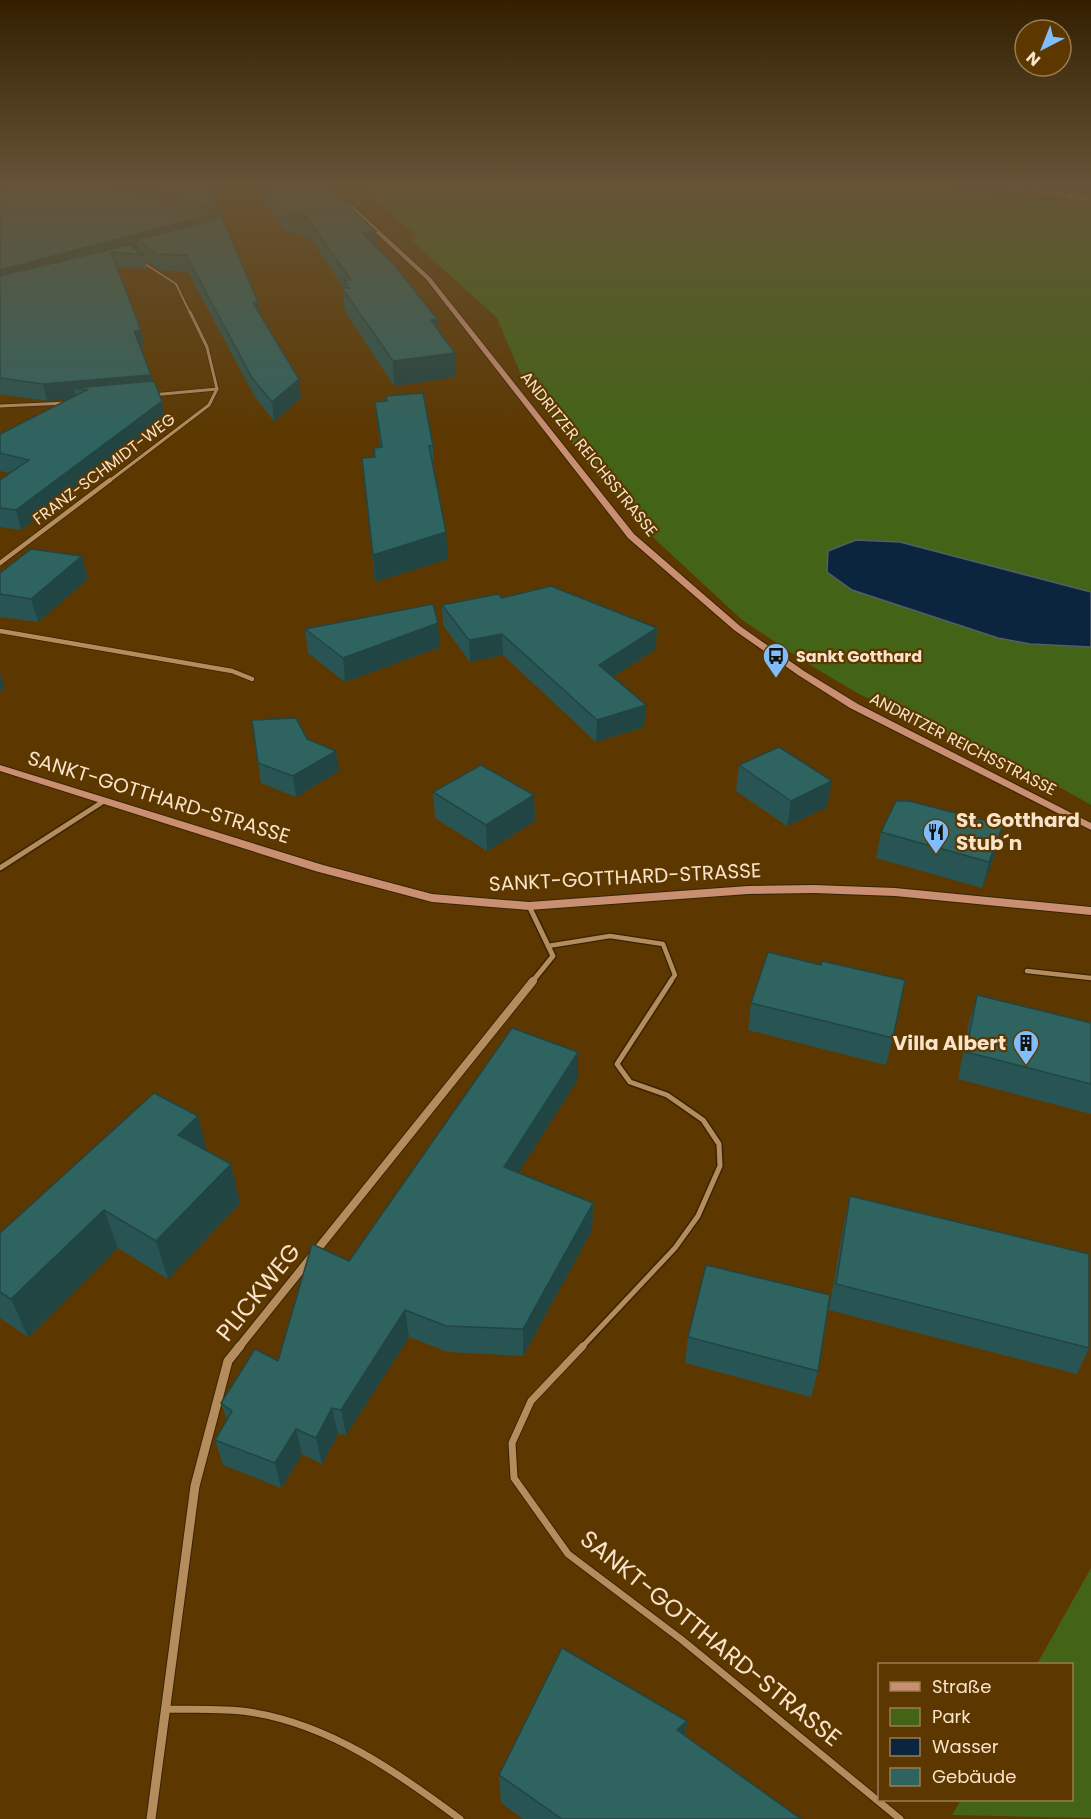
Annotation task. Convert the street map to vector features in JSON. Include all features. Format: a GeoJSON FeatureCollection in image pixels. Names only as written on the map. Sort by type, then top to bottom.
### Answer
{"type":"FeatureCollection","features":[{"type":"Feature","properties":{"kind":"street"},"geometry":{"type":"LineString","coordinates":[[150,267],[176,284],[207,346],[217,389]]}},
{"type":"Feature","properties":{"kind":"street","name":"ANDRITZER REICHSSTRASSE"},"geometry":{"type":"LineString","coordinates":[[415,267],[429,278],[631,536],[735,626],[801,673],[854,706],[1091,827]]}},
{"type":"Feature","properties":{"kind":"street","name":"FRANZ-SCHMIDT-WEG"},"geometry":{"type":"LineString","coordinates":[[149,396],[217,389]]}},
{"type":"Feature","properties":{"kind":"street","name":"FRANZ-SCHMIDT-WEG"},"geometry":{"type":"LineString","coordinates":[[0,563],[209,405],[217,389]]}},
{"type":"Feature","properties":{"kind":"street"},"geometry":{"type":"LineString","coordinates":[[0,406],[70,403]]}},
{"type":"Feature","properties":{"kind":"street"},"geometry":{"type":"LineString","coordinates":[[0,631],[232,671],[252,679]]}},
{"type":"Feature","properties":{"kind":"street","name":"SANKT-GOTTHARD-STRASSE"},"geometry":{"type":"LineString","coordinates":[[0,768],[381,886],[432,898],[529,906],[748,890],[814,890],[895,892],[1091,911]]}},
{"type":"Feature","properties":{"kind":"street"},"geometry":{"type":"LineString","coordinates":[[0,868],[104,801]]}},
{"type":"Feature","properties":{"kind":"street"},"geometry":{"type":"LineString","coordinates":[[529,906],[548,946]]}},
{"type":"Feature","properties":{"kind":"street","name":"PLICKWEG"},"geometry":{"type":"LineString","coordinates":[[151,1819],[195,1486],[228,1361],[553,956],[548,946]]}},
{"type":"Feature","properties":{"kind":"lane","name":"SANKT-GOTTHARD-STRASSE"},"geometry":{"type":"LineString","coordinates":[[548,946],[610,936],[663,944],[675,975],[617,1064],[630,1082],[667,1095],[703,1120],[719,1144],[720,1166],[698,1216],[675,1248],[531,1401],[512,1443],[514,1478],[568,1554],[682,1640],[878,1801]]}},
{"type":"Feature","properties":{"kind":"lane"},"geometry":{"type":"LineString","coordinates":[[1027,971],[1091,978]]}},
{"type":"Feature","properties":{"kind":"lane"},"geometry":{"type":"LineString","coordinates":[[166,1709],[257,1713],[331,1736],[416,1785],[460,1819]]}},
{"type":"Feature","properties":{"kind":"lane","name":"SANKT-GOTTHARD-STRASSE"},"geometry":{"type":"LineString","coordinates":[[878,1801],[900,1819]]}},
{"type":"Feature","properties":{"kind":"green space"},"geometry":{"type":"Polygon","coordinates":[[[441,267],[1091,267],[1091,805],[1063,789],[859,694],[805,662],[741,619],[644,529],[590,467],[524,382],[497,318],[441,267]]]}},
{"type":"Feature","properties":{"kind":"green space"},"geometry":{"type":"Polygon","coordinates":[[[1091,1568],[1091,1818],[952,1815],[960,1801],[1073,1801],[1073,1663],[1038,1663],[1091,1568]]]}},
{"type":"Feature","properties":{"kind":"water"},"geometry":{"type":"Polygon","coordinates":[[[856,540],[900,542],[1091,592],[1091,647],[1030,644],[998,638],[852,590],[827,572],[828,551],[856,540]]]}},
{"type":"Feature","properties":{"kind":"building"},"geometry":{"type":"Polygon","coordinates":[[[38,267],[117,267],[141,330],[134,331],[151,375],[43,384],[0,378],[0,276],[38,267]]]}},
{"type":"Feature","properties":{"kind":"building"},"geometry":{"type":"Polygon","coordinates":[[[192,267],[243,267],[258,302],[253,303],[299,379],[272,402],[252,378],[192,267]]]}},
{"type":"Feature","properties":{"kind":"building"},"geometry":{"type":"Polygon","coordinates":[[[342,267],[396,267],[438,320],[431,320],[455,353],[393,361],[342,288],[349,288],[344,280],[351,280],[342,267]]]}},
{"type":"Feature","properties":{"kind":"building"},"geometry":{"type":"Polygon","coordinates":[[[154,381],[162,401],[16,510],[0,508],[0,480],[29,460],[0,453],[0,434],[87,390],[74,388],[154,381]]]}},
{"type":"Feature","properties":{"kind":"building"},"geometry":{"type":"Polygon","coordinates":[[[423,393],[433,446],[429,446],[446,532],[373,555],[362,458],[375,457],[374,448],[382,447],[375,402],[387,401],[386,396],[423,393]]]}},
{"type":"Feature","properties":{"kind":"building"},"geometry":{"type":"Polygon","coordinates":[[[31,549],[82,556],[31,599],[0,594],[0,573],[31,549]]]}},
{"type":"Feature","properties":{"kind":"building"},"geometry":{"type":"Polygon","coordinates":[[[551,586],[657,628],[599,665],[646,705],[597,720],[502,634],[469,640],[442,605],[498,594],[502,598],[551,586]]]}},
{"type":"Feature","properties":{"kind":"building"},"geometry":{"type":"Polygon","coordinates":[[[433,604],[438,623],[343,658],[305,629],[433,604]]]}},
{"type":"Feature","properties":{"kind":"building"},"geometry":{"type":"Polygon","coordinates":[[[296,718],[307,739],[336,751],[293,776],[258,763],[252,720],[296,718]]]}},
{"type":"Feature","properties":{"kind":"building"},"geometry":{"type":"Polygon","coordinates":[[[779,747],[832,781],[791,801],[739,765],[779,747]]]}},
{"type":"Feature","properties":{"kind":"building"},"geometry":{"type":"Polygon","coordinates":[[[481,765],[534,795],[486,825],[433,792],[481,765]]]}},
{"type":"Feature","properties":{"kind":"building"},"geometry":{"type":"Polygon","coordinates":[[[896,801],[909,801],[1003,825],[989,862],[881,832],[896,801]]]}},
{"type":"Feature","properties":{"kind":"building"},"geometry":{"type":"Polygon","coordinates":[[[768,952],[821,965],[822,961],[905,980],[893,1038],[751,1003],[768,952]]]}},
{"type":"Feature","properties":{"kind":"building"},"geometry":{"type":"Polygon","coordinates":[[[977,995],[1091,1023],[1091,1084],[966,1052],[977,995]]]}},
{"type":"Feature","properties":{"kind":"building"},"geometry":{"type":"Polygon","coordinates":[[[512,1028],[578,1052],[504,1167],[593,1203],[523,1329],[446,1326],[405,1310],[341,1410],[332,1408],[316,1438],[296,1429],[275,1463],[215,1440],[232,1411],[221,1403],[255,1349],[278,1361],[312,1244],[349,1261],[512,1028]]]}},
{"type":"Feature","properties":{"kind":"building"},"geometry":{"type":"Polygon","coordinates":[[[154,1093],[198,1116],[178,1135],[231,1164],[156,1241],[104,1210],[11,1299],[0,1292],[0,1233],[154,1093]]]}},
{"type":"Feature","properties":{"kind":"building"},"geometry":{"type":"Polygon","coordinates":[[[850,1196],[1089,1254],[1089,1348],[836,1284],[850,1196]]]}},
{"type":"Feature","properties":{"kind":"building"},"geometry":{"type":"Polygon","coordinates":[[[706,1265],[830,1295],[818,1371],[688,1337],[706,1265]]]}},
{"type":"Feature","properties":{"kind":"building"},"geometry":{"type":"Polygon","coordinates":[[[562,1648],[687,1721],[677,1730],[801,1819],[562,1819],[499,1775],[562,1648]]]}},
{"type":"Feature","properties":{"kind":"place","name":"Sankt Gotthard"},"geometry":{"type":"Point","coordinates":[776,679]}},
{"type":"Feature","properties":{"kind":"place","name":"St. Gotthard Stub´n"},"geometry":{"type":"Point","coordinates":[936,855]}},
{"type":"Feature","properties":{"kind":"place","name":"Villa Albert"},"geometry":{"type":"Point","coordinates":[1026,1066]}}]}
